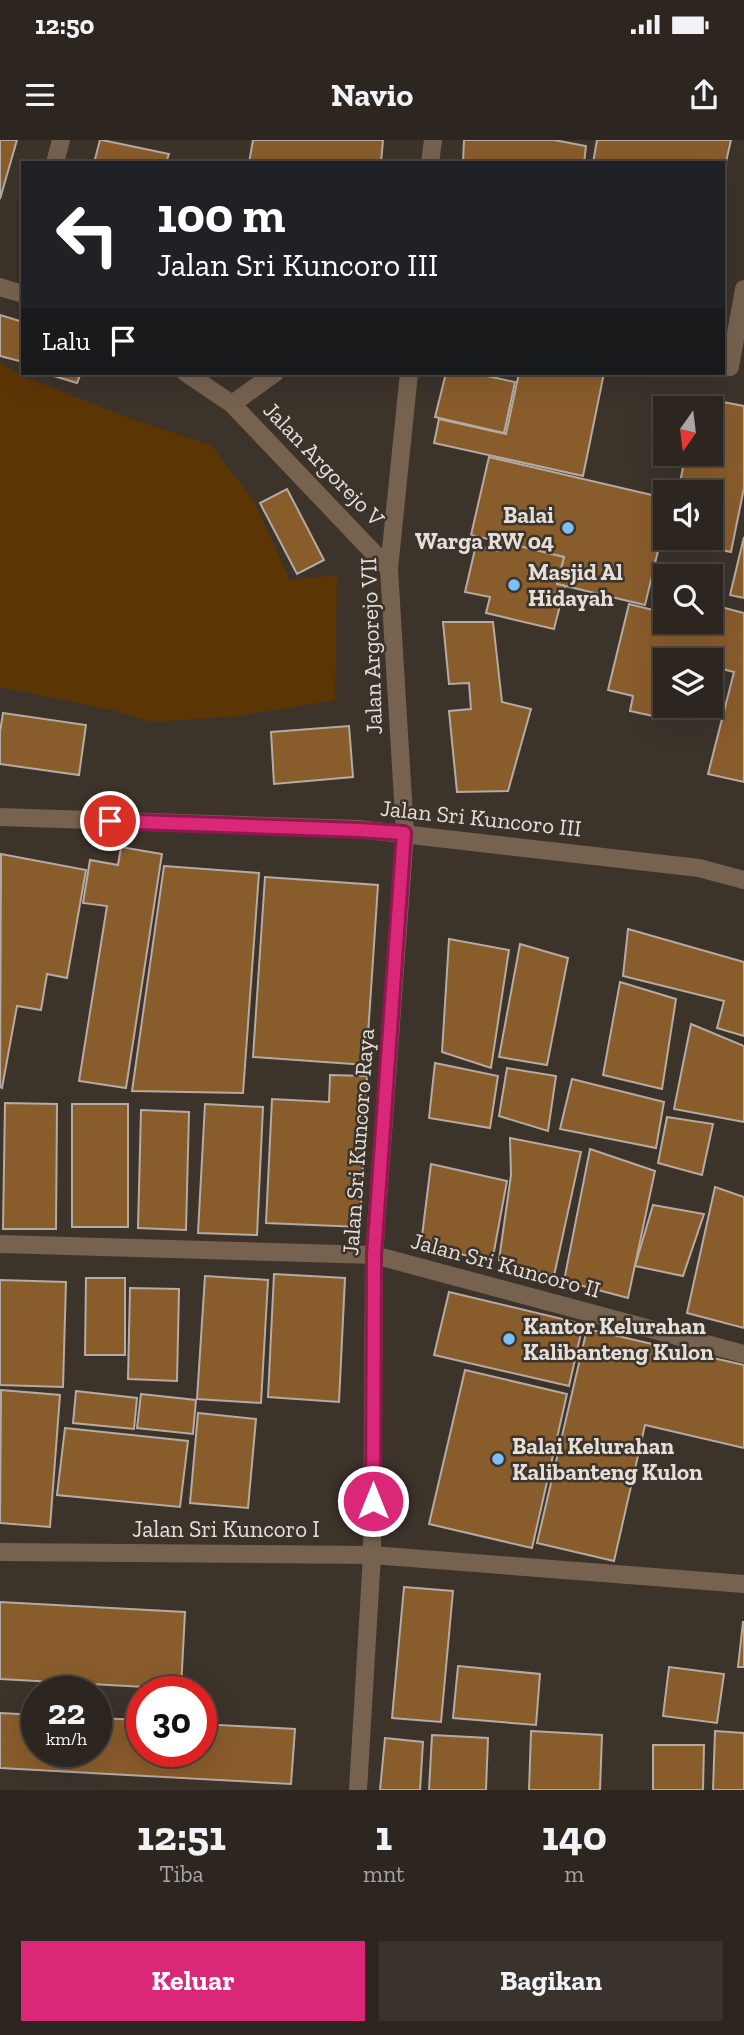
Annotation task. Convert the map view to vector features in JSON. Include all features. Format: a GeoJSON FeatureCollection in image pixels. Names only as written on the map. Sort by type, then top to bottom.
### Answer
{"type":"FeatureCollection","features":[{"type":"Feature","properties":{"kind":"street"},"geometry":{"type":"LineString","coordinates":[[56,161],[61,140]]}},
{"type":"Feature","properties":{"kind":"street"},"geometry":{"type":"LineString","coordinates":[[430,161],[433,140]]}},
{"type":"Feature","properties":{"kind":"street"},"geometry":{"type":"LineString","coordinates":[[0,287],[21,291]]}},
{"type":"Feature","properties":{"kind":"street"},"geometry":{"type":"LineString","coordinates":[[732,368],[744,289]]}},
{"type":"Feature","properties":{"kind":"street","name":"Jalan Argorejo V"},"geometry":{"type":"LineString","coordinates":[[189,375],[232,404],[389,569]]}},
{"type":"Feature","properties":{"kind":"street"},"geometry":{"type":"LineString","coordinates":[[232,404],[272,375]]}},
{"type":"Feature","properties":{"kind":"street","name":"Jalan Argorejo VII"},"geometry":{"type":"LineString","coordinates":[[404,833],[389,569],[409,375]]}},
{"type":"Feature","properties":{"kind":"street","name":"Jalan Sri Kuncoro III"},"geometry":{"type":"LineString","coordinates":[[0,817],[404,833],[699,867],[744,880]]}},
{"type":"Feature","properties":{"kind":"street","name":"Jalan Sri Kuncoro Raya"},"geometry":{"type":"LineString","coordinates":[[358,1790],[372,1555],[374,1255],[404,833]]}},
{"type":"Feature","properties":{"kind":"street","name":"Jalan Sri Kuncoro II"},"geometry":{"type":"LineString","coordinates":[[0,1244],[374,1255],[744,1354]]}},
{"type":"Feature","properties":{"kind":"street","name":"Jalan Sri Kuncoro I"},"geometry":{"type":"LineString","coordinates":[[0,1552],[372,1555],[744,1584]]}},
{"type":"Feature","properties":{"kind":"shaded area"},"geometry":{"type":"Polygon","coordinates":[[[0,363],[21,375],[123,416],[211,445],[254,501],[290,580],[337,575],[335,700],[239,716],[151,722],[116,711],[0,687],[0,363]]]}},
{"type":"Feature","properties":{"kind":"building"},"geometry":{"type":"Polygon","coordinates":[[[0,140],[17,140],[0,199],[0,140]]]}},
{"type":"Feature","properties":{"kind":"building"},"geometry":{"type":"Polygon","coordinates":[[[100,140],[169,154],[167,161],[95,161],[100,140]]]}},
{"type":"Feature","properties":{"kind":"building"},"geometry":{"type":"Polygon","coordinates":[[[253,140],[383,140],[381,161],[249,161],[253,140]]]}},
{"type":"Feature","properties":{"kind":"building"},"geometry":{"type":"Polygon","coordinates":[[[464,140],[554,140],[586,146],[584,161],[463,161],[464,140]]]}},
{"type":"Feature","properties":{"kind":"building"},"geometry":{"type":"Polygon","coordinates":[[[597,140],[731,140],[725,166],[725,161],[593,161],[597,140]]]}},
{"type":"Feature","properties":{"kind":"building"},"geometry":{"type":"Polygon","coordinates":[[[0,315],[21,321],[21,361],[0,356],[0,315]]]}},
{"type":"Feature","properties":{"kind":"building"},"geometry":{"type":"Polygon","coordinates":[[[51,375],[80,375],[77,383],[51,375]]]}},
{"type":"Feature","properties":{"kind":"building"},"geometry":{"type":"Polygon","coordinates":[[[446,375],[483,375],[515,382],[504,433],[435,417],[446,375]]]}},
{"type":"Feature","properties":{"kind":"building"},"geometry":{"type":"Polygon","coordinates":[[[519,375],[604,375],[583,476],[434,443],[439,419],[506,434],[519,375]]]}},
{"type":"Feature","properties":{"kind":"building"},"geometry":{"type":"Polygon","coordinates":[[[723,402],[744,406],[744,488],[731,552],[721,550],[723,480],[680,480],[683,466],[723,466],[723,402]]]}},
{"type":"Feature","properties":{"kind":"building","name":"Balai Warga RW 04"},"geometry":{"type":"Polygon","coordinates":[[[489,457],[653,495],[653,550],[658,550],[645,605],[557,584],[564,557],[471,535],[489,457]]]}},
{"type":"Feature","properties":{"kind":"building"},"geometry":{"type":"Polygon","coordinates":[[[287,489],[324,560],[297,574],[260,503],[287,489]]]}},
{"type":"Feature","properties":{"kind":"building"},"geometry":{"type":"Polygon","coordinates":[[[744,537],[744,598],[730,595],[744,537]]]}},
{"type":"Feature","properties":{"kind":"building","name":"Masjid Al Hidayah"},"geometry":{"type":"Polygon","coordinates":[[[499,541],[564,557],[557,584],[565,586],[554,629],[486,613],[490,597],[465,592],[476,545],[498,551],[499,541]]]}},
{"type":"Feature","properties":{"kind":"building"},"geometry":{"type":"Polygon","coordinates":[[[629,604],[653,610],[653,634],[723,634],[723,608],[744,613],[744,782],[708,774],[734,672],[723,669],[723,648],[653,648],[653,716],[630,711],[633,696],[608,690],[629,604]]]}},
{"type":"Feature","properties":{"kind":"building"},"geometry":{"type":"Polygon","coordinates":[[[443,622],[493,622],[502,702],[531,709],[508,791],[457,792],[449,711],[471,709],[469,683],[449,684],[443,622]]]}},
{"type":"Feature","properties":{"kind":"building"},"geometry":{"type":"Polygon","coordinates":[[[3,713],[86,725],[79,775],[0,764],[3,713]]]}},
{"type":"Feature","properties":{"kind":"building"},"geometry":{"type":"Polygon","coordinates":[[[349,726],[353,777],[274,784],[271,732],[349,726]]]}},
{"type":"Feature","properties":{"kind":"building"},"geometry":{"type":"Polygon","coordinates":[[[121,847],[162,854],[126,1088],[79,1081],[107,906],[83,903],[90,860],[118,865],[121,847]]]}},
{"type":"Feature","properties":{"kind":"building"},"geometry":{"type":"Polygon","coordinates":[[[1,854],[86,870],[67,978],[47,974],[41,1010],[17,1006],[2,1088],[0,1087],[1,854]]]}},
{"type":"Feature","properties":{"kind":"building"},"geometry":{"type":"Polygon","coordinates":[[[164,866],[259,873],[243,1093],[132,1091],[164,866]]]}},
{"type":"Feature","properties":{"kind":"building"},"geometry":{"type":"Polygon","coordinates":[[[265,877],[378,885],[366,1065],[253,1057],[265,877]]]}},
{"type":"Feature","properties":{"kind":"building"},"geometry":{"type":"Polygon","coordinates":[[[628,929],[744,962],[744,1036],[717,1028],[724,1001],[623,976],[628,929]]]}},
{"type":"Feature","properties":{"kind":"building"},"geometry":{"type":"Polygon","coordinates":[[[449,939],[509,950],[491,1068],[442,1052],[449,939]]]}},
{"type":"Feature","properties":{"kind":"building"},"geometry":{"type":"Polygon","coordinates":[[[520,944],[568,958],[547,1065],[499,1057],[520,944]]]}},
{"type":"Feature","properties":{"kind":"building"},"geometry":{"type":"Polygon","coordinates":[[[620,982],[676,999],[662,1089],[603,1075],[620,982]]]}},
{"type":"Feature","properties":{"kind":"building"},"geometry":{"type":"Polygon","coordinates":[[[691,1024],[744,1046],[744,1122],[674,1109],[691,1024]]]}},
{"type":"Feature","properties":{"kind":"building"},"geometry":{"type":"Polygon","coordinates":[[[435,1063],[498,1076],[490,1128],[429,1118],[435,1063]]]}},
{"type":"Feature","properties":{"kind":"building"},"geometry":{"type":"Polygon","coordinates":[[[507,1068],[556,1076],[548,1131],[499,1116],[507,1068]]]}},
{"type":"Feature","properties":{"kind":"building"},"geometry":{"type":"Polygon","coordinates":[[[330,1075],[367,1076],[360,1227],[266,1223],[272,1099],[329,1102],[330,1075]]]}},
{"type":"Feature","properties":{"kind":"building"},"geometry":{"type":"Polygon","coordinates":[[[572,1079],[664,1102],[656,1148],[560,1129],[572,1079]]]}},
{"type":"Feature","properties":{"kind":"building"},"geometry":{"type":"Polygon","coordinates":[[[5,1103],[57,1104],[56,1229],[3,1229],[5,1103]]]}},
{"type":"Feature","properties":{"kind":"building"},"geometry":{"type":"Polygon","coordinates":[[[72,1104],[128,1104],[128,1227],[72,1227],[72,1104]]]}},
{"type":"Feature","properties":{"kind":"building"},"geometry":{"type":"Polygon","coordinates":[[[205,1104],[263,1107],[257,1235],[198,1233],[205,1104]]]}},
{"type":"Feature","properties":{"kind":"building"},"geometry":{"type":"Polygon","coordinates":[[[141,1110],[189,1112],[186,1230],[138,1228],[141,1110]]]}},
{"type":"Feature","properties":{"kind":"building"},"geometry":{"type":"Polygon","coordinates":[[[667,1117],[713,1124],[702,1175],[658,1163],[667,1117]]]}},
{"type":"Feature","properties":{"kind":"building"},"geometry":{"type":"Polygon","coordinates":[[[510,1138],[581,1152],[554,1276],[499,1260],[511,1175],[510,1138]]]}},
{"type":"Feature","properties":{"kind":"building"},"geometry":{"type":"Polygon","coordinates":[[[590,1149],[655,1171],[628,1298],[564,1281],[590,1149]]]}},
{"type":"Feature","properties":{"kind":"building"},"geometry":{"type":"Polygon","coordinates":[[[431,1164],[507,1181],[492,1262],[421,1244],[431,1164]]]}},
{"type":"Feature","properties":{"kind":"building"},"geometry":{"type":"Polygon","coordinates":[[[715,1187],[744,1197],[744,1328],[687,1313],[715,1187]]]}},
{"type":"Feature","properties":{"kind":"building"},"geometry":{"type":"Polygon","coordinates":[[[653,1205],[704,1214],[683,1276],[635,1266],[653,1205]]]}},
{"type":"Feature","properties":{"kind":"building"},"geometry":{"type":"Polygon","coordinates":[[[274,1274],[345,1278],[339,1402],[268,1397],[274,1274]]]}},
{"type":"Feature","properties":{"kind":"building"},"geometry":{"type":"Polygon","coordinates":[[[205,1276],[268,1280],[261,1403],[197,1399],[205,1276]]]}},
{"type":"Feature","properties":{"kind":"building"},"geometry":{"type":"Polygon","coordinates":[[[86,1278],[125,1278],[125,1355],[85,1355],[86,1278]]]}},
{"type":"Feature","properties":{"kind":"building"},"geometry":{"type":"Polygon","coordinates":[[[0,1280],[66,1282],[63,1387],[0,1385],[0,1280]]]}},
{"type":"Feature","properties":{"kind":"building"},"geometry":{"type":"Polygon","coordinates":[[[130,1288],[179,1289],[177,1381],[128,1379],[130,1288]]]}},
{"type":"Feature","properties":{"kind":"building","name":"Kantor Kelurahan Kalibanteng Kulon"},"geometry":{"type":"Polygon","coordinates":[[[449,1292],[583,1324],[569,1386],[434,1355],[449,1292]]]}},
{"type":"Feature","properties":{"kind":"building"},"geometry":{"type":"Polygon","coordinates":[[[587,1329],[744,1365],[744,1448],[645,1425],[614,1561],[537,1543],[587,1329]]]}},
{"type":"Feature","properties":{"kind":"building","name":"Balai Kelurahan Kalibanteng Kulon"},"geometry":{"type":"Polygon","coordinates":[[[465,1370],[567,1394],[532,1548],[429,1524],[465,1370]]]}},
{"type":"Feature","properties":{"kind":"building"},"geometry":{"type":"Polygon","coordinates":[[[1,1390],[60,1395],[50,1527],[0,1523],[1,1390]]]}},
{"type":"Feature","properties":{"kind":"building"},"geometry":{"type":"Polygon","coordinates":[[[76,1391],[137,1398],[134,1429],[73,1423],[76,1391]]]}},
{"type":"Feature","properties":{"kind":"building"},"geometry":{"type":"Polygon","coordinates":[[[141,1394],[196,1400],[193,1434],[137,1428],[141,1394]]]}},
{"type":"Feature","properties":{"kind":"building"},"geometry":{"type":"Polygon","coordinates":[[[198,1413],[256,1419],[248,1508],[190,1503],[198,1413]]]}},
{"type":"Feature","properties":{"kind":"building"},"geometry":{"type":"Polygon","coordinates":[[[65,1428],[188,1441],[180,1507],[57,1495],[65,1428]]]}},
{"type":"Feature","properties":{"kind":"building"},"geometry":{"type":"Polygon","coordinates":[[[404,1587],[453,1591],[441,1722],[392,1718],[404,1587]]]}},
{"type":"Feature","properties":{"kind":"building"},"geometry":{"type":"Polygon","coordinates":[[[0,1602],[185,1612],[182,1676],[126,1676],[126,1686],[112,1685],[112,1676],[21,1676],[21,1680],[0,1679],[0,1602]]]}},
{"type":"Feature","properties":{"kind":"building"},"geometry":{"type":"Polygon","coordinates":[[[743,1622],[744,1667],[738,1667],[743,1622]]]}},
{"type":"Feature","properties":{"kind":"building"},"geometry":{"type":"Polygon","coordinates":[[[458,1666],[540,1674],[536,1725],[453,1718],[458,1666]]]}},
{"type":"Feature","properties":{"kind":"building"},"geometry":{"type":"Polygon","coordinates":[[[669,1667],[724,1674],[717,1723],[663,1716],[669,1667]]]}},
{"type":"Feature","properties":{"kind":"building"},"geometry":{"type":"Polygon","coordinates":[[[0,1713],[21,1714],[21,1767],[112,1767],[112,1719],[126,1719],[126,1767],[217,1767],[217,1725],[295,1729],[291,1784],[0,1768],[0,1713]]]}},
{"type":"Feature","properties":{"kind":"building"},"geometry":{"type":"Polygon","coordinates":[[[531,1731],[602,1735],[600,1790],[529,1790],[531,1731]]]}},
{"type":"Feature","properties":{"kind":"building"},"geometry":{"type":"Polygon","coordinates":[[[715,1731],[744,1733],[744,1790],[713,1790],[715,1731]]]}},
{"type":"Feature","properties":{"kind":"building"},"geometry":{"type":"Polygon","coordinates":[[[432,1735],[488,1738],[486,1790],[429,1790],[432,1735]]]}},
{"type":"Feature","properties":{"kind":"building"},"geometry":{"type":"Polygon","coordinates":[[[385,1738],[423,1742],[420,1790],[380,1790],[385,1738]]]}},
{"type":"Feature","properties":{"kind":"building"},"geometry":{"type":"Polygon","coordinates":[[[653,1745],[704,1745],[703,1790],[653,1790],[653,1745]]]}},
{"type":"Feature","properties":{"kind":"place","name":"Balai Warga RW 04"},"geometry":{"type":"Point","coordinates":[568,528]}},
{"type":"Feature","properties":{"kind":"place","name":"Masjid Al Hidayah"},"geometry":{"type":"Point","coordinates":[514,585]}},
{"type":"Feature","properties":{"kind":"place","name":"Kantor Kelurahan Kalibanteng Kulon"},"geometry":{"type":"Point","coordinates":[509,1339]}},
{"type":"Feature","properties":{"kind":"place","name":"Balai Kelurahan Kalibanteng Kulon"},"geometry":{"type":"Point","coordinates":[498,1459]}},
{"type":"Feature","properties":{"kind":"route"},"geometry":{"type":"LineString","coordinates":[[110,821],[404,833],[374,1255],[373,1501]]}}]}
